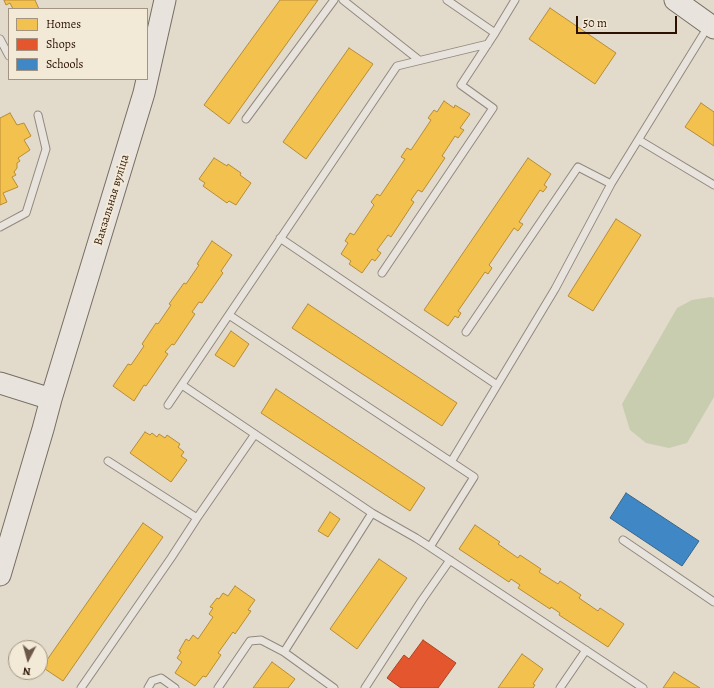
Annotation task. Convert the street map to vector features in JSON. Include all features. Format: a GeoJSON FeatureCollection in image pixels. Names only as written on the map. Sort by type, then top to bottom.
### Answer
{"type":"FeatureCollection","features":[{"type":"Feature","properties":{"kind":"main road","name":"Вакзальная вуліца"},"geometry":{"type":"LineString","coordinates":[[148,75],[165,0]]}},
{"type":"Feature","properties":{"kind":"main road"},"geometry":{"type":"LineString","coordinates":[[675,0],[711,27]]}},
{"type":"Feature","properties":{"kind":"main road","name":"Вакзальная вуліца"},"geometry":{"type":"LineString","coordinates":[[0,575],[147,80]]}},
{"type":"Feature","properties":{"kind":"main road"},"geometry":{"type":"LineString","coordinates":[[0,383],[51,399]]}},
{"type":"Feature","properties":{"kind":"lane"},"geometry":{"type":"LineString","coordinates":[[246,119],[334,0]]}},
{"type":"Feature","properties":{"kind":"lane"},"geometry":{"type":"LineString","coordinates":[[342,0],[419,60]]}},
{"type":"Feature","properties":{"kind":"lane"},"geometry":{"type":"LineString","coordinates":[[448,0],[495,33]]}},
{"type":"Feature","properties":{"kind":"lane"},"geometry":{"type":"LineString","coordinates":[[382,273],[493,108],[461,85],[515,0]]}},
{"type":"Feature","properties":{"kind":"lane"},"geometry":{"type":"LineString","coordinates":[[451,462],[555,290],[611,184],[711,27]]}},
{"type":"Feature","properties":{"kind":"lane"},"geometry":{"type":"LineString","coordinates":[[0,39],[8,54]]}},
{"type":"Feature","properties":{"kind":"lane"},"geometry":{"type":"LineString","coordinates":[[168,405],[397,66],[488,44]]}},
{"type":"Feature","properties":{"kind":"lane"},"geometry":{"type":"LineString","coordinates":[[0,227],[26,213],[46,149],[38,115]]}},
{"type":"Feature","properties":{"kind":"lane"},"geometry":{"type":"LineString","coordinates":[[639,140],[714,185]]}},
{"type":"Feature","properties":{"kind":"lane"},"geometry":{"type":"LineString","coordinates":[[466,332],[578,167],[611,184]]}},
{"type":"Feature","properties":{"kind":"lane"},"geometry":{"type":"LineString","coordinates":[[280,238],[497,385]]}},
{"type":"Feature","properties":{"kind":"lane"},"geometry":{"type":"LineString","coordinates":[[229,315],[474,477],[430,547]]}},
{"type":"Feature","properties":{"kind":"lane"},"geometry":{"type":"LineString","coordinates":[[182,385],[372,513],[430,547],[644,688]]}},
{"type":"Feature","properties":{"kind":"lane"},"geometry":{"type":"LineString","coordinates":[[81,688],[172,558],[197,518],[255,434]]}},
{"type":"Feature","properties":{"kind":"lane"},"geometry":{"type":"LineString","coordinates":[[108,461],[197,518]]}},
{"type":"Feature","properties":{"kind":"lane"},"geometry":{"type":"LineString","coordinates":[[284,652],[372,513]]}},
{"type":"Feature","properties":{"kind":"lane"},"geometry":{"type":"LineString","coordinates":[[623,540],[714,602]]}},
{"type":"Feature","properties":{"kind":"lane"},"geometry":{"type":"LineString","coordinates":[[365,688],[450,560]]}},
{"type":"Feature","properties":{"kind":"lane"},"geometry":{"type":"LineString","coordinates":[[218,688],[250,641],[261,640],[284,652],[334,688]]}},
{"type":"Feature","properties":{"kind":"lane"},"geometry":{"type":"LineString","coordinates":[[560,688],[586,650]]}},
{"type":"Feature","properties":{"kind":"lane"},"geometry":{"type":"LineString","coordinates":[[148,688],[152,681],[161,678],[175,688]]}},
{"type":"Feature","properties":{"kind":"green space"},"geometry":{"type":"Polygon","coordinates":[[[711,297],[714,298],[714,397],[687,443],[669,448],[646,443],[630,430],[622,404],[677,308],[692,300],[711,297]]]}},
{"type":"Feature","properties":{"kind":"building: Homes"},"geometry":{"type":"Polygon","coordinates":[[[4,0],[35,0],[39,8],[12,8],[10,3],[6,5],[4,0]]]}},
{"type":"Feature","properties":{"kind":"building: Homes"},"geometry":{"type":"Polygon","coordinates":[[[280,0],[318,0],[229,124],[204,105],[280,0]]]}},
{"type":"Feature","properties":{"kind":"building: Homes"},"geometry":{"type":"Polygon","coordinates":[[[550,8],[616,53],[595,84],[529,39],[550,8]]]}},
{"type":"Feature","properties":{"kind":"building: Homes"},"geometry":{"type":"Polygon","coordinates":[[[349,48],[373,64],[306,159],[283,142],[349,48]]]}},
{"type":"Feature","properties":{"kind":"building: Homes"},"geometry":{"type":"Polygon","coordinates":[[[444,101],[454,108],[455,105],[470,114],[460,128],[464,130],[458,138],[455,136],[442,156],[445,158],[422,192],[418,190],[411,200],[414,202],[391,237],[388,235],[377,250],[381,253],[375,261],[372,259],[362,273],[349,264],[351,261],[341,254],[348,243],[345,241],[350,233],[354,235],[374,205],[371,202],[377,194],[380,196],[405,159],[401,157],[407,148],[411,150],[431,120],[428,118],[434,110],[437,112],[444,101]]]}},
{"type":"Feature","properties":{"kind":"building: Homes"},"geometry":{"type":"Polygon","coordinates":[[[701,103],[714,112],[714,146],[685,127],[701,103]]]}},
{"type":"Feature","properties":{"kind":"building: Homes"},"geometry":{"type":"Polygon","coordinates":[[[10,113],[17,125],[24,123],[31,136],[24,140],[30,150],[18,158],[20,161],[17,163],[17,168],[14,172],[16,175],[12,177],[18,187],[3,193],[7,202],[0,205],[0,118],[10,113]]]}},
{"type":"Feature","properties":{"kind":"building: Homes"},"geometry":{"type":"Polygon","coordinates":[[[214,158],[227,166],[228,164],[241,173],[240,175],[251,183],[236,205],[229,201],[227,203],[203,186],[205,183],[199,179],[214,158]]]}},
{"type":"Feature","properties":{"kind":"building: Homes"},"geometry":{"type":"Polygon","coordinates":[[[528,158],[551,174],[544,185],[547,187],[543,192],[540,190],[519,222],[523,224],[518,231],[514,228],[489,265],[492,268],[488,274],[485,272],[458,311],[461,313],[458,318],[455,316],[448,326],[424,310],[528,158]]]}},
{"type":"Feature","properties":{"kind":"building: Homes"},"geometry":{"type":"Polygon","coordinates":[[[616,219],[641,235],[593,311],[568,296],[616,219]]]}},
{"type":"Feature","properties":{"kind":"building: Homes"},"geometry":{"type":"Polygon","coordinates":[[[212,241],[232,255],[221,271],[223,273],[202,303],[199,302],[192,312],[195,314],[174,345],[172,344],[165,352],[168,354],[146,386],[144,385],[134,401],[113,386],[128,364],[131,365],[144,346],[142,344],[156,323],[158,324],[171,305],[169,304],[184,283],[186,284],[199,265],[197,264],[212,241]]]}},
{"type":"Feature","properties":{"kind":"building: Homes"},"geometry":{"type":"Polygon","coordinates":[[[308,304],[457,403],[442,426],[292,328],[308,304]]]}},
{"type":"Feature","properties":{"kind":"building: Homes"},"geometry":{"type":"Polygon","coordinates":[[[231,331],[249,344],[234,367],[215,355],[231,331]]]}},
{"type":"Feature","properties":{"kind":"building: Homes"},"geometry":{"type":"Polygon","coordinates":[[[276,389],[425,488],[410,511],[261,413],[276,389]]]}},
{"type":"Feature","properties":{"kind":"building: Homes"},"geometry":{"type":"Polygon","coordinates":[[[145,432],[150,435],[152,433],[157,437],[159,434],[165,438],[167,435],[180,444],[178,447],[184,452],[181,456],[187,460],[171,482],[130,453],[145,432]]]}},
{"type":"Feature","properties":{"kind":"building: Homes"},"geometry":{"type":"Polygon","coordinates":[[[330,512],[340,519],[328,537],[318,531],[330,512]]]}},
{"type":"Feature","properties":{"kind":"building: Homes"},"geometry":{"type":"Polygon","coordinates":[[[143,523],[163,537],[63,681],[48,671],[48,658],[143,523]]]}},
{"type":"Feature","properties":{"kind":"building: Homes"},"geometry":{"type":"Polygon","coordinates":[[[475,525],[500,542],[498,544],[518,558],[520,555],[541,569],[539,572],[558,584],[560,581],[581,595],[579,598],[598,611],[600,608],[624,624],[608,647],[559,615],[560,613],[551,607],[550,609],[518,588],[520,585],[511,579],[509,582],[459,549],[475,525]]]}},
{"type":"Feature","properties":{"kind":"building: Homes"},"geometry":{"type":"Polygon","coordinates":[[[379,559],[407,578],[357,649],[330,629],[379,559]]]}},
{"type":"Feature","properties":{"kind":"building: Homes"},"geometry":{"type":"Polygon","coordinates":[[[235,586],[255,600],[248,610],[251,611],[235,634],[233,632],[218,653],[221,655],[206,677],[203,676],[195,686],[175,673],[182,662],[177,658],[181,652],[179,651],[186,639],[189,641],[193,635],[198,639],[213,617],[209,614],[213,608],[210,607],[223,593],[228,596],[235,586]]]}},
{"type":"Feature","properties":{"kind":"building: Homes"},"geometry":{"type":"Polygon","coordinates":[[[522,654],[543,669],[533,684],[535,685],[533,688],[498,688],[522,654]]]}},
{"type":"Feature","properties":{"kind":"building: Homes"},"geometry":{"type":"Polygon","coordinates":[[[272,662],[295,679],[288,688],[253,688],[272,662]]]}},
{"type":"Feature","properties":{"kind":"building: Homes"},"geometry":{"type":"Polygon","coordinates":[[[674,672],[700,688],[663,688],[674,672]]]}},
{"type":"Feature","properties":{"kind":"building: Shops"},"geometry":{"type":"Polygon","coordinates":[[[423,640],[456,663],[438,688],[401,688],[387,678],[404,655],[409,659],[423,640]]]}},
{"type":"Feature","properties":{"kind":"building: Schools"},"geometry":{"type":"Polygon","coordinates":[[[626,493],[699,541],[682,566],[610,518],[626,493]]]}}]}
